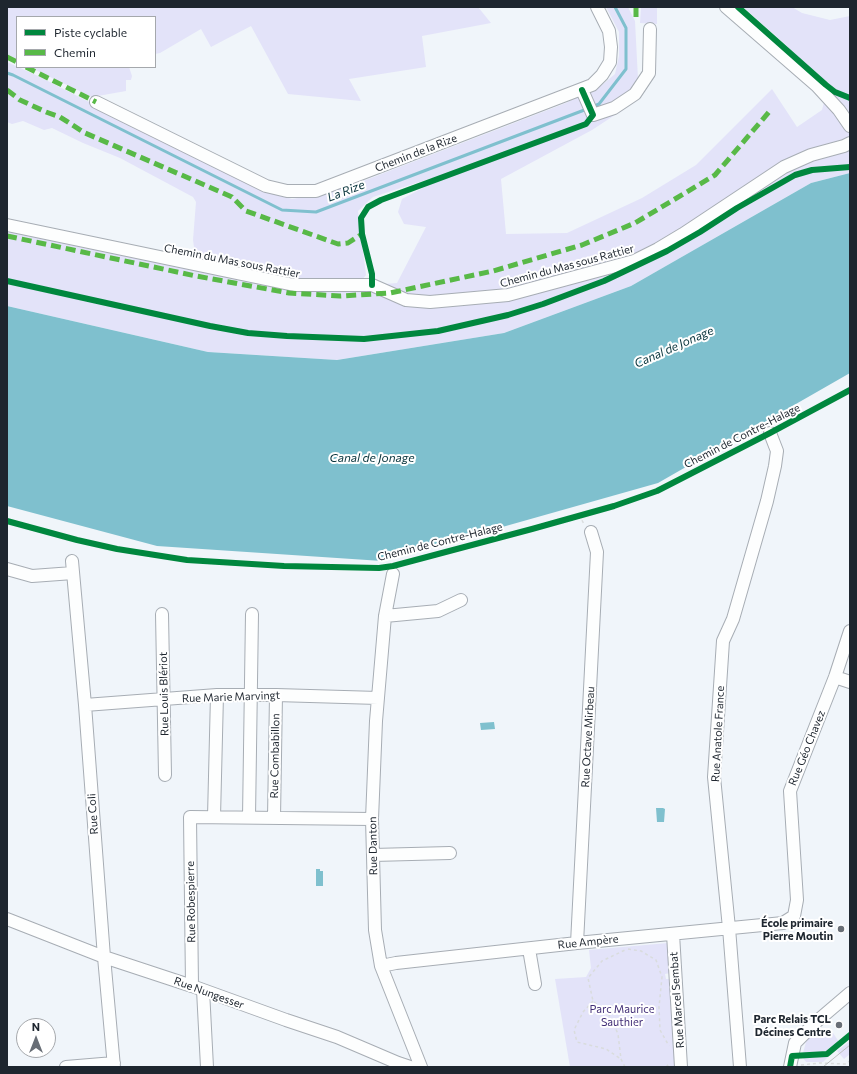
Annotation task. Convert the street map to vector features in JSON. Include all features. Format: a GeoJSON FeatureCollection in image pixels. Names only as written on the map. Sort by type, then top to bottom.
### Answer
{"type":"FeatureCollection","features":[{"type":"Feature","properties":{"kind":"street","name":"Chemin de la Rize"},"geometry":{"type":"LineString","coordinates":[[96,102],[266,186],[287,192],[316,191],[584,94],[602,76],[610,62],[611,47],[609,31],[596,7]]}},
{"type":"Feature","properties":{"kind":"street"},"geometry":{"type":"LineString","coordinates":[[726,7],[817,86],[839,110],[850,126]]}},
{"type":"Feature","properties":{"kind":"street"},"geometry":{"type":"LineString","coordinates":[[584,94],[593,116],[614,108],[635,94],[649,73],[650,30]]}},
{"type":"Feature","properties":{"kind":"street","name":"Chemin du Mas sous Rattier"},"geometry":{"type":"LineString","coordinates":[[7,225],[294,285],[372,285],[406,300],[430,302],[500,296],[634,261],[683,234],[784,167],[811,155],[850,143]]}},
{"type":"Feature","properties":{"kind":"street","name":"Rue Anatole France"},"geometry":{"type":"LineString","coordinates":[[740,1067],[730,928],[714,777],[723,641],[735,612],[776,466],[777,451],[770,434]]}},
{"type":"Feature","properties":{"kind":"street","name":"Rue Octave Mirbeau"},"geometry":{"type":"LineString","coordinates":[[577,943],[597,552],[588,530]]}},
{"type":"Feature","properties":{"kind":"street","name":"Rue Coli"},"geometry":{"type":"LineString","coordinates":[[72,560],[114,1065]]}},
{"type":"Feature","properties":{"kind":"street"},"geometry":{"type":"LineString","coordinates":[[7,569],[32,576],[73,573]]}},
{"type":"Feature","properties":{"kind":"street","name":"Rue Danton"},"geometry":{"type":"LineString","coordinates":[[393,574],[384,616],[378,698],[372,819],[375,930],[381,966],[421,1067]]}},
{"type":"Feature","properties":{"kind":"street"},"geometry":{"type":"LineString","coordinates":[[384,616],[438,611],[460,600]]}},
{"type":"Feature","properties":{"kind":"street","name":"Rue Louis Blériot"},"geometry":{"type":"LineString","coordinates":[[162,614],[165,699],[165,775]]}},
{"type":"Feature","properties":{"kind":"street"},"geometry":{"type":"LineString","coordinates":[[249,817],[252,614]]}},
{"type":"Feature","properties":{"kind":"street","name":"Rue Géo Chavez"},"geometry":{"type":"LineString","coordinates":[[794,916],[797,900],[790,791],[835,677],[850,632]]}},
{"type":"Feature","properties":{"kind":"street"},"geometry":{"type":"LineString","coordinates":[[835,677],[850,682]]}},
{"type":"Feature","properties":{"kind":"street","name":"Rue Marie Marvingt"},"geometry":{"type":"LineString","coordinates":[[85,704],[251,694],[378,698]]}},
{"type":"Feature","properties":{"kind":"street","name":"Rue Combabillon"},"geometry":{"type":"LineString","coordinates":[[274,818],[276,694]]}},
{"type":"Feature","properties":{"kind":"street"},"geometry":{"type":"LineString","coordinates":[[217,695],[214,817],[372,819]]}},
{"type":"Feature","properties":{"kind":"street","name":"Rue Robespierre"},"geometry":{"type":"LineString","coordinates":[[207,1067],[197,988],[190,817],[214,817]]}},
{"type":"Feature","properties":{"kind":"street"},"geometry":{"type":"LineString","coordinates":[[373,855],[450,853]]}},
{"type":"Feature","properties":{"kind":"street","name":"Rue Ampère"},"geometry":{"type":"LineString","coordinates":[[381,966],[396,963],[577,943],[626,944],[673,934],[783,923],[794,916]]}},
{"type":"Feature","properties":{"kind":"street","name":"Rue Nungesser"},"geometry":{"type":"LineString","coordinates":[[7,919],[104,957],[337,1037],[410,1067]]}},
{"type":"Feature","properties":{"kind":"street","name":"Rue Marcel Sembat"},"geometry":{"type":"LineString","coordinates":[[673,934],[676,1065]]}},
{"type":"Feature","properties":{"kind":"street"},"geometry":{"type":"LineString","coordinates":[[529,948],[535,984]]}},
{"type":"Feature","properties":{"kind":"street"},"geometry":{"type":"LineString","coordinates":[[790,1066],[795,1043],[816,1022],[850,993]]}},
{"type":"Feature","properties":{"kind":"street"},"geometry":{"type":"LineString","coordinates":[[66,1067],[114,1065]]}},
{"type":"Feature","properties":{"kind":"path"},"geometry":{"type":"LineString","coordinates":[[572,517],[586,513]]}},
{"type":"Feature","properties":{"kind":"path"},"geometry":{"type":"LineString","coordinates":[[579,515],[588,530]]}},
{"type":"Feature","properties":{"kind":"path"},"geometry":{"type":"LineString","coordinates":[[625,1067],[621,1058],[618,1034],[610,1016],[593,1001],[588,978],[602,961],[626,944],[656,960],[662,977],[659,1007],[660,1030],[670,1050]]}},
{"type":"Feature","properties":{"kind":"path"},"geometry":{"type":"LineString","coordinates":[[593,1001],[583,1012],[574,1030],[577,1042],[606,1049],[621,1058]]}},
{"type":"Feature","properties":{"kind":"path"},"geometry":{"type":"LineString","coordinates":[[790,1066],[820,1063],[845,1064],[850,1061]]}},
{"type":"Feature","properties":{"kind":"path"},"geometry":{"type":"LineString","coordinates":[[666,1067],[676,1065]]}},
{"type":"Feature","properties":{"kind":"green space"},"geometry":{"type":"Polygon","coordinates":[[[7,7],[478,7],[491,23],[422,36],[426,67],[349,79],[361,101],[288,94],[251,26],[211,47],[201,29],[160,53],[156,54],[156,16],[16,16],[16,60],[7,56],[7,7]]]}},
{"type":"Feature","properties":{"kind":"green space"},"geometry":{"type":"Polygon","coordinates":[[[606,7],[628,7],[635,21],[638,79],[632,92],[617,103],[621,111],[592,130],[501,179],[506,234],[567,233],[642,198],[696,165],[772,89],[797,127],[822,110],[828,87],[785,44],[743,7],[792,7],[802,13],[830,20],[850,16],[850,173],[811,183],[631,286],[504,333],[337,360],[208,352],[7,306],[7,225],[294,285],[372,285],[397,283],[426,227],[404,224],[398,212],[402,199],[432,183],[432,178],[373,197],[358,211],[366,275],[362,280],[290,281],[190,260],[190,255],[194,247],[193,240],[196,202],[193,197],[120,158],[83,143],[52,128],[44,130],[23,121],[12,124],[7,122],[7,62],[16,66],[16,68],[20,68],[38,76],[258,188],[292,199],[323,194],[366,180],[566,103],[602,85],[615,74],[619,56],[619,32],[606,7]]]}},
{"type":"Feature","properties":{"kind":"green space"},"geometry":{"type":"Polygon","coordinates":[[[641,7],[657,7],[657,24],[640,23],[641,7]]]}},
{"type":"Feature","properties":{"kind":"green space"},"geometry":{"type":"Polygon","coordinates":[[[31,68],[129,68],[132,76],[131,80],[126,80],[126,91],[92,97],[31,68]]]}},
{"type":"Feature","properties":{"kind":"green space","name":"Parc Maurice Sauthier"},"geometry":{"type":"Polygon","coordinates":[[[668,943],[671,973],[665,974],[666,979],[672,979],[676,1067],[570,1067],[555,979],[586,977],[591,968],[589,950],[668,943]]]}},
{"type":"Feature","properties":{"kind":"green space"},"geometry":{"type":"Polygon","coordinates":[[[833,1033],[839,1042],[826,1052],[803,1053],[806,1042],[811,1034],[833,1033]]]}},
{"type":"Feature","properties":{"kind":"green space"},"geometry":{"type":"Polygon","coordinates":[[[850,1041],[850,1054],[844,1059],[837,1051],[850,1041]]]}},
{"type":"Feature","properties":{"kind":"green space"},"geometry":{"type":"Polygon","coordinates":[[[829,1056],[823,1062],[806,1062],[803,1058],[829,1056]]]}},
{"type":"Feature","properties":{"kind":"water","name":"Canal de Jonage"},"geometry":{"type":"Polygon","coordinates":[[[850,173],[850,373],[658,483],[382,561],[157,546],[7,506],[7,306],[208,352],[337,360],[504,333],[631,286],[811,183],[850,173]]]}},
{"type":"Feature","properties":{"kind":"water"},"geometry":{"type":"Polygon","coordinates":[[[494,722],[495,729],[481,730],[480,723],[494,722]]]}},
{"type":"Feature","properties":{"kind":"water"},"geometry":{"type":"Polygon","coordinates":[[[656,808],[665,809],[664,822],[657,822],[656,808]]]}},
{"type":"Feature","properties":{"kind":"water"},"geometry":{"type":"Polygon","coordinates":[[[316,869],[323,871],[323,886],[316,886],[316,869]]]}},
{"type":"Feature","properties":{"kind":"waterway","name":"La Rize"},"geometry":{"type":"LineString","coordinates":[[592,107],[599,104],[626,69],[626,28],[615,7]]}},
{"type":"Feature","properties":{"kind":"waterway","name":"La Rize"},"geometry":{"type":"LineString","coordinates":[[7,73],[282,210],[316,212],[587,109]]}},
{"type":"Feature","properties":{"kind":"tram line"},"geometry":{"type":"LineString","coordinates":[[823,1067],[850,1045]]}},
{"type":"Feature","properties":{"kind":"marked path"},"geometry":{"type":"LineString","coordinates":[[636,7],[636,17]]}},
{"type":"Feature","properties":{"kind":"marked path"},"geometry":{"type":"LineString","coordinates":[[7,57],[16,62]]}},
{"type":"Feature","properties":{"kind":"marked path"},"geometry":{"type":"LineString","coordinates":[[28,68],[96,102]]}},
{"type":"Feature","properties":{"kind":"marked path"},"geometry":{"type":"LineString","coordinates":[[7,90],[20,100],[60,117],[85,133],[232,197],[246,211],[338,244],[348,243],[362,234]]}},
{"type":"Feature","properties":{"kind":"marked path"},"geometry":{"type":"LineString","coordinates":[[7,236],[196,276],[289,293],[340,296],[390,293],[493,271],[582,245],[635,223],[715,175],[769,112]]}},
{"type":"Feature","properties":{"kind":"cycle path"},"geometry":{"type":"LineString","coordinates":[[738,7],[826,85],[835,92],[850,98]]}},
{"type":"Feature","properties":{"kind":"cycle path"},"geometry":{"type":"LineString","coordinates":[[372,285],[372,274],[362,234],[361,218],[368,207],[381,200],[586,124],[593,115],[582,90]]}},
{"type":"Feature","properties":{"kind":"cycle path"},"geometry":{"type":"LineString","coordinates":[[7,281],[248,333],[364,339],[438,331],[508,315],[543,304],[604,281],[667,251],[737,208],[795,175],[812,170],[850,167]]}},
{"type":"Feature","properties":{"kind":"cycle path","name":"Chemin de Contre-Halage"},"geometry":{"type":"LineString","coordinates":[[7,521],[117,549],[187,560],[284,566],[379,568],[393,566],[614,506],[657,491],[850,390]]}},
{"type":"Feature","properties":{"kind":"cycle path"},"geometry":{"type":"LineString","coordinates":[[790,1067],[792,1056],[827,1054],[850,1035]]}},
{"type":"Feature","properties":{"kind":"place","name":"École primaire Pierre Moutin"},"geometry":{"type":"Point","coordinates":[841,929]}},
{"type":"Feature","properties":{"kind":"place","name":"Parc Relais TCL Décines Centre"},"geometry":{"type":"Point","coordinates":[839,1025]}}]}
